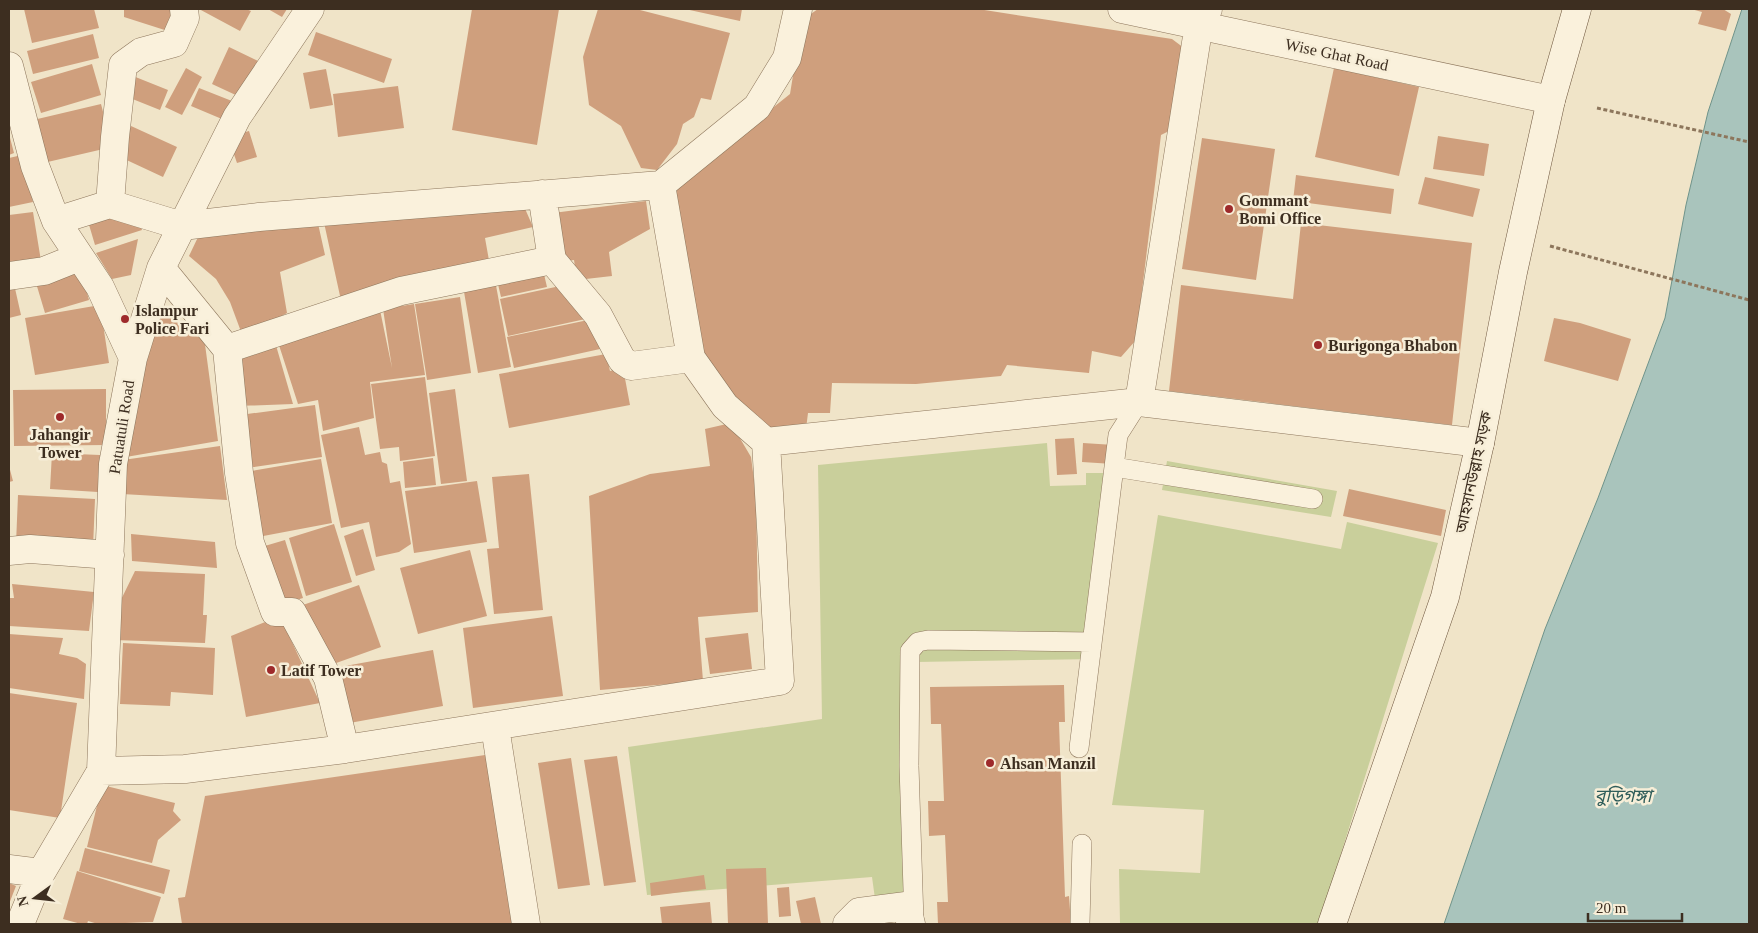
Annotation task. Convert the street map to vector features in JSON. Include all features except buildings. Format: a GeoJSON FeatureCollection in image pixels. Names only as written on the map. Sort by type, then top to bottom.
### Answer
{"type":"FeatureCollection","features":[{"type":"Feature","properties":{"kind":"street"},"geometry":{"type":"LineString","coordinates":[[110,204],[114,137],[123,65],[141,52],[174,43],[185,18],[184,9]]}},
{"type":"Feature","properties":{"kind":"street","name":"Patuatuli Road"},"geometry":{"type":"LineString","coordinates":[[20,924],[41,873],[102,771],[113,464],[133,358],[161,268],[237,117],[310,9]]}},
{"type":"Feature","properties":{"kind":"street"},"geometry":{"type":"LineString","coordinates":[[56,221],[110,204],[182,226],[259,217],[661,185],[757,107],[787,58],[798,9]]}},
{"type":"Feature","properties":{"kind":"street","name":"Wise Ghat Road"},"geometry":{"type":"LineString","coordinates":[[1122,9],[1203,17],[1551,100]]}},
{"type":"Feature","properties":{"kind":"street","name":"আহসানউল্লাহ সড়ক"},"geometry":{"type":"LineString","coordinates":[[1332,924],[1446,596],[1480,443],[1513,272],[1551,100],[1577,9]]}},
{"type":"Feature","properties":{"kind":"street"},"geometry":{"type":"LineString","coordinates":[[1139,402],[1203,17]]}},
{"type":"Feature","properties":{"kind":"street"},"geometry":{"type":"LineString","coordinates":[[9,66],[35,166],[56,221],[100,287],[133,358]]}},
{"type":"Feature","properties":{"kind":"street"},"geometry":{"type":"LineString","coordinates":[[102,771],[185,769],[345,749],[495,728],[780,681],[766,442],[725,406],[691,358],[661,185]]}},
{"type":"Feature","properties":{"kind":"street"},"geometry":{"type":"LineString","coordinates":[[542,194],[552,260],[598,315],[622,360],[631,366],[691,358]]}},
{"type":"Feature","properties":{"kind":"street"},"geometry":{"type":"LineString","coordinates":[[9,276],[44,271],[79,257]]}},
{"type":"Feature","properties":{"kind":"street"},"geometry":{"type":"LineString","coordinates":[[227,349],[402,291],[552,260]]}},
{"type":"Feature","properties":{"kind":"street"},"geometry":{"type":"LineString","coordinates":[[161,268],[227,349],[239,473],[250,543],[275,612],[292,612],[328,678],[345,749]]}},
{"type":"Feature","properties":{"kind":"street"},"geometry":{"type":"LineString","coordinates":[[766,442],[1139,402],[1480,443]]}},
{"type":"Feature","properties":{"kind":"street"},"geometry":{"type":"LineString","coordinates":[[9,551],[30,549],[110,555]]}},
{"type":"Feature","properties":{"kind":"street"},"geometry":{"type":"LineString","coordinates":[[495,728],[526,924]]}},
{"type":"Feature","properties":{"kind":"street"},"geometry":{"type":"LineString","coordinates":[[9,869],[41,873]]}},
{"type":"Feature","properties":{"kind":"street"},"geometry":{"type":"LineString","coordinates":[[847,924],[859,912],[906,906],[913,924]]}},
{"type":"Feature","properties":{"kind":"lane"},"geometry":{"type":"LineString","coordinates":[[1080,748],[1118,435],[1139,402]]}},
{"type":"Feature","properties":{"kind":"lane"},"geometry":{"type":"LineString","coordinates":[[1114,466],[1313,499]]}},
{"type":"Feature","properties":{"kind":"lane"},"geometry":{"type":"LineString","coordinates":[[913,924],[910,651],[918,642],[928,640],[1092,642]]}},
{"type":"Feature","properties":{"kind":"lane"},"geometry":{"type":"LineString","coordinates":[[1080,924],[1082,844]]}},
{"type":"Feature","properties":{"kind":"path"},"geometry":{"type":"LineString","coordinates":[[1597,108],[1749,142]]}},
{"type":"Feature","properties":{"kind":"path"},"geometry":{"type":"LineString","coordinates":[[1550,246],[1749,300]]}},
{"type":"Feature","properties":{"kind":"green space"},"geometry":{"type":"Polygon","coordinates":[[[1047,443],[1050,486],[1086,485],[1086,473],[1115,473],[1097,659],[916,662],[921,904],[876,906],[872,877],[647,895],[628,747],[822,719],[818,465],[1047,443]]]}},
{"type":"Feature","properties":{"kind":"green space"},"geometry":{"type":"Polygon","coordinates":[[[1167,461],[1337,491],[1331,517],[1162,490],[1167,461]]]}},
{"type":"Feature","properties":{"kind":"green space"},"geometry":{"type":"Polygon","coordinates":[[[1158,515],[1341,549],[1347,522],[1438,543],[1319,924],[1120,924],[1119,869],[1200,873],[1204,810],[1112,805],[1158,515]]]}},
{"type":"Feature","properties":{"kind":"water","name":"বুড়িগঙ্গা"},"geometry":{"type":"Polygon","coordinates":[[[1742,9],[1749,9],[1749,924],[1444,924],[1545,629],[1598,498],[1665,318],[1686,205],[1708,112],[1742,9]]]}},
{"type":"Feature","properties":{"kind":"place","name":"Gommant Bomi Office"},"geometry":{"type":"Point","coordinates":[1229,209]}},
{"type":"Feature","properties":{"kind":"place","name":"Islampur Police Fari"},"geometry":{"type":"Point","coordinates":[125,319]}},
{"type":"Feature","properties":{"kind":"place","name":"Burigonga Bhabon"},"geometry":{"type":"Point","coordinates":[1318,345]}},
{"type":"Feature","properties":{"kind":"place","name":"Jahangir Tower"},"geometry":{"type":"Point","coordinates":[60,417]}},
{"type":"Feature","properties":{"kind":"place","name":"Latif Tower"},"geometry":{"type":"Point","coordinates":[271,670]}},
{"type":"Feature","properties":{"kind":"place","name":"Ahsan Manzil"},"geometry":{"type":"Point","coordinates":[990,763]}}]}
